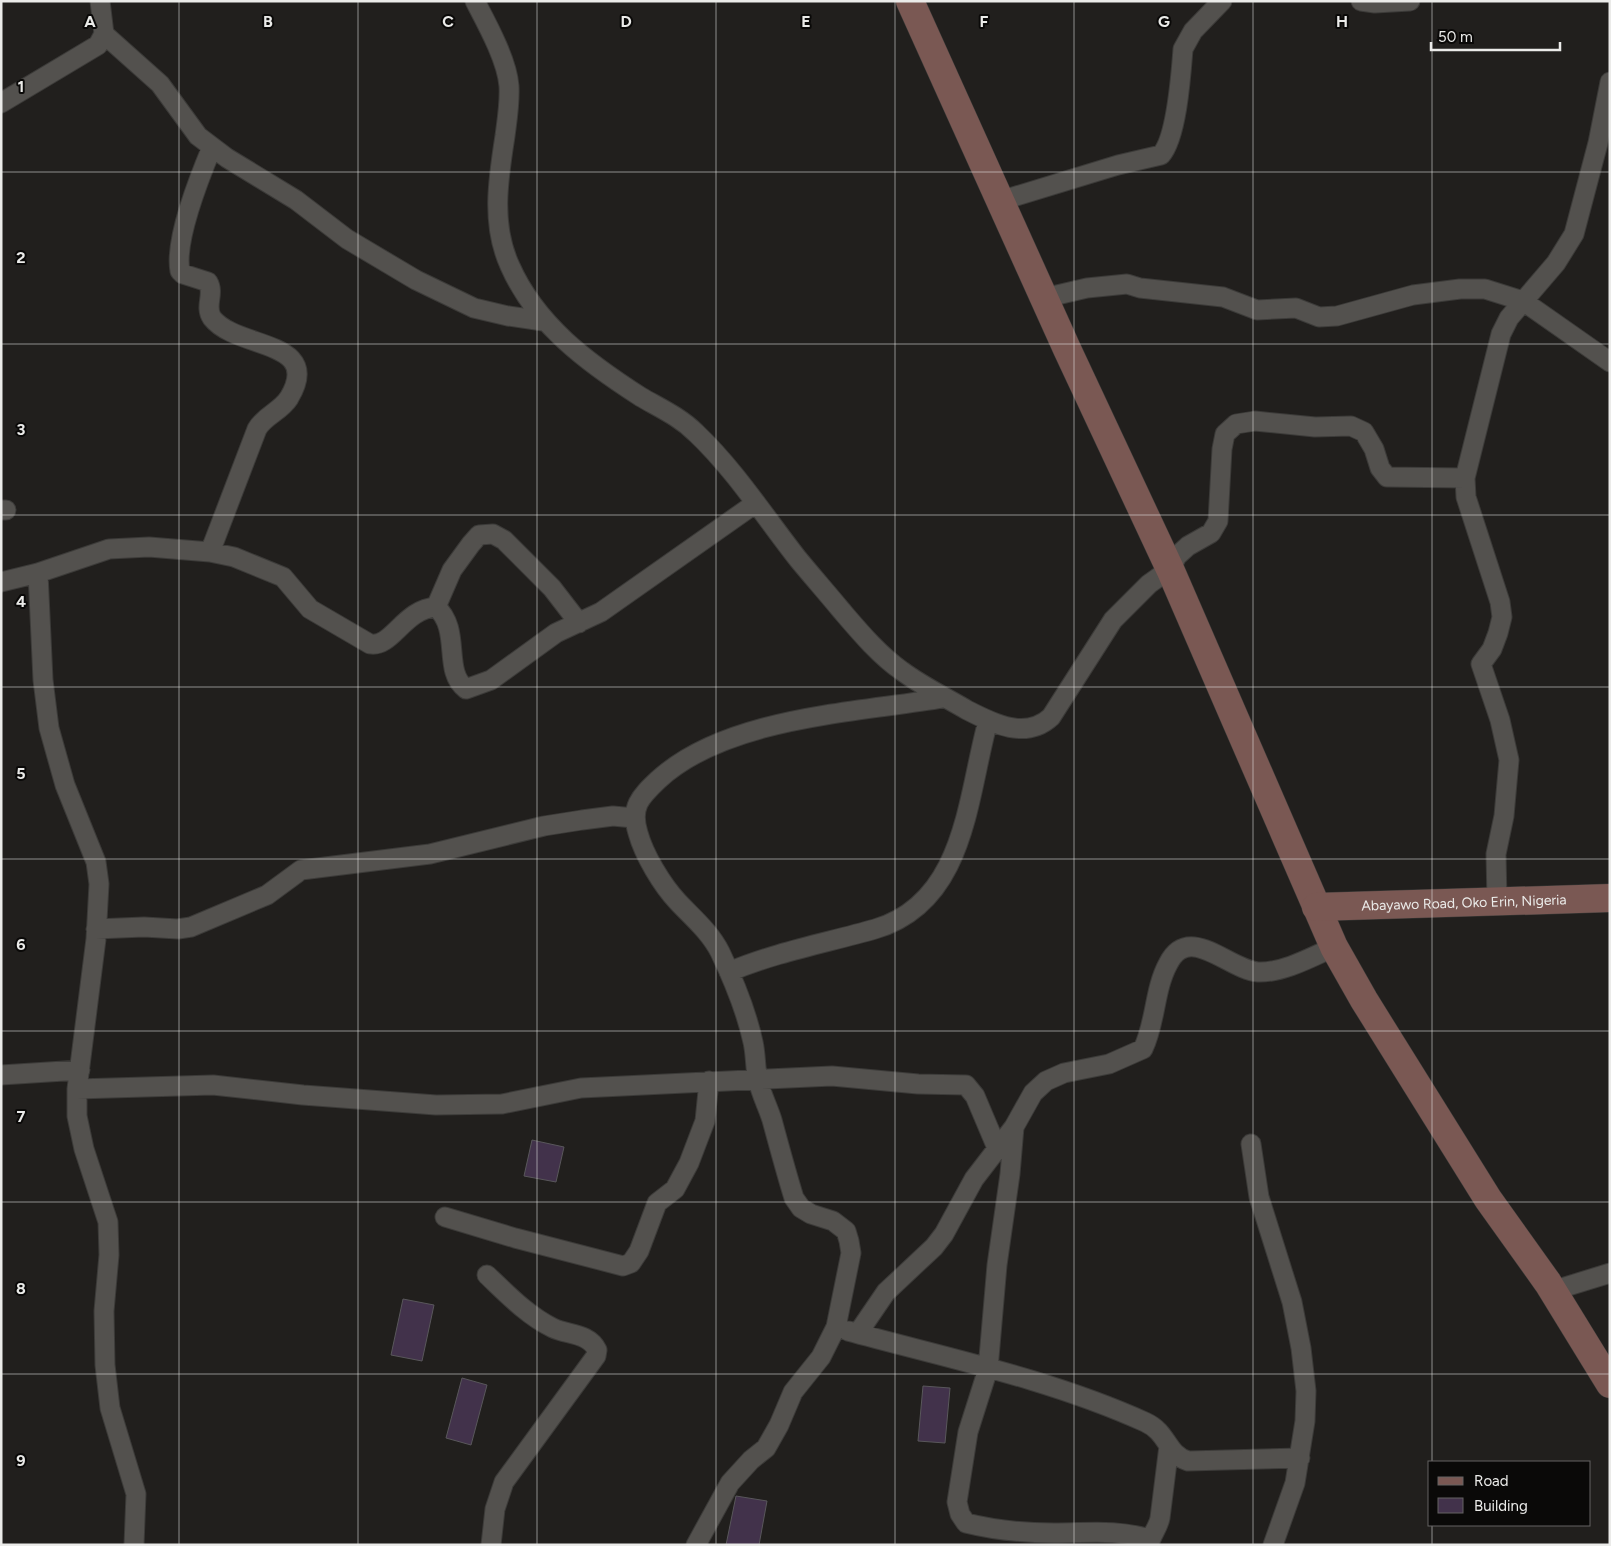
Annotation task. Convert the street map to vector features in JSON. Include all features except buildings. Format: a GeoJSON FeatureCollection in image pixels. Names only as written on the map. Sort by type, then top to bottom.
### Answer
{"type":"FeatureCollection","features":[{"type":"Feature","properties":{"kind":"street"},"geometry":{"type":"LineString","coordinates":[[1,103],[98,45],[104,34],[100,1]]}},
{"type":"Feature","properties":{"kind":"street"},"geometry":{"type":"LineString","coordinates":[[475,1],[502,60],[509,84],[509,105],[498,185],[498,223],[502,245],[521,288],[543,320],[574,349],[612,378],[670,413],[695,432],[756,503],[799,560],[879,651],[900,670],[943,698],[988,721],[1026,731],[1041,726],[1051,717],[1113,620],[1149,584],[1170,569],[1177,556],[1188,546],[1211,533],[1218,521],[1222,449],[1225,434],[1236,424],[1255,421],[1315,427],[1351,426],[1364,432],[1374,449],[1380,468],[1387,477],[1465,478]]}},
{"type":"Feature","properties":{"kind":"street"},"geometry":{"type":"LineString","coordinates":[[910,1],[1044,298],[1170,569],[1334,947],[1364,1000],[1488,1199],[1552,1291],[1610,1384]]}},
{"type":"Feature","properties":{"kind":"street"},"geometry":{"type":"LineString","coordinates":[[1000,201],[1118,165],[1161,156],[1167,146],[1174,121],[1183,49],[1187,39],[1222,1]]}},
{"type":"Feature","properties":{"kind":"street"},"geometry":{"type":"LineString","coordinates":[[1361,1],[1375,3],[1410,1]]}},
{"type":"Feature","properties":{"kind":"street"},"geometry":{"type":"LineString","coordinates":[[104,34],[160,84],[198,136],[243,168],[296,200],[348,239],[416,280],[474,308],[508,316],[543,320]]}},
{"type":"Feature","properties":{"kind":"street"},"geometry":{"type":"LineString","coordinates":[[1497,901],[1496,854],[1506,796],[1509,760],[1500,720],[1481,664],[1492,649],[1502,617],[1500,602],[1466,497],[1465,478],[1502,334],[1509,318],[1556,263],[1574,234],[1598,143],[1610,82]]}},
{"type":"Feature","properties":{"kind":"street"},"geometry":{"type":"LineString","coordinates":[[210,552],[257,429],[266,417],[283,406],[298,377],[298,369],[294,361],[276,349],[236,335],[220,325],[210,313],[208,306],[212,288],[208,282],[180,271],[180,250],[194,193],[212,147]]}},
{"type":"Feature","properties":{"kind":"street"},"geometry":{"type":"LineString","coordinates":[[1044,298],[1087,288],[1126,284],[1140,288],[1215,296],[1242,303],[1257,310],[1296,308],[1320,316],[1350,314],[1413,294],[1460,289],[1485,289],[1523,300],[1610,362]]}},
{"type":"Feature","properties":{"kind":"street"},"geometry":{"type":"LineString","coordinates":[[436,607],[446,619],[451,631],[455,672],[460,685],[466,689],[491,680],[534,647],[556,633],[579,623],[626,595],[756,503]]}},
{"type":"Feature","properties":{"kind":"street"},"geometry":{"type":"LineString","coordinates":[[436,607],[452,570],[471,544],[479,535],[493,534],[504,540],[552,588],[579,623]]}},
{"type":"Feature","properties":{"kind":"street"},"geometry":{"type":"LineString","coordinates":[[1,582],[38,573],[108,549],[149,547],[210,552],[234,557],[283,577],[310,609],[370,644],[379,645],[386,642],[401,624],[414,614],[426,608],[436,607]]}},
{"type":"Feature","properties":{"kind":"street"},"geometry":{"type":"LineString","coordinates":[[38,573],[43,680],[49,728],[65,785],[96,862],[99,884],[96,930],[77,1089],[77,1116],[84,1149],[108,1222],[105,1365],[110,1408],[136,1494],[134,1545]]}},
{"type":"Feature","properties":{"kind":"street"},"geometry":{"type":"LineString","coordinates":[[696,1545],[730,1484],[751,1460],[766,1448],[779,1425],[793,1392],[821,1357],[836,1327],[851,1253],[846,1231],[833,1220],[811,1214],[801,1208],[794,1198],[758,1081],[754,1043],[742,1000],[716,943],[696,918],[677,901],[649,861],[634,818],[636,806],[646,791],[666,772],[710,747],[753,731],[811,717],[943,698]]}},
{"type":"Feature","properties":{"kind":"street"},"geometry":{"type":"LineString","coordinates":[[729,972],[774,955],[877,928],[905,917],[930,895],[949,864],[961,833],[972,796],[978,756],[988,721]]}},
{"type":"Feature","properties":{"kind":"street"},"geometry":{"type":"LineString","coordinates":[[96,930],[144,927],[178,929],[191,927],[267,894],[291,874],[301,870],[430,854],[544,826],[582,820],[613,816],[634,818]]}},
{"type":"Feature","properties":{"kind":"street","name":"Abayawo Road, Oko Erin, Nigeria"},"geometry":{"type":"LineString","coordinates":[[1316,907],[1610,898]]}},
{"type":"Feature","properties":{"kind":"street"},"geometry":{"type":"LineString","coordinates":[[858,1334],[886,1292],[934,1247],[944,1234],[974,1179],[1014,1127],[1033,1093],[1046,1081],[1064,1072],[1109,1064],[1143,1049],[1149,1036],[1167,966],[1175,953],[1192,947],[1206,948],[1236,966],[1258,972],[1293,964],[1334,947]]}},
{"type":"Feature","properties":{"kind":"street"},"geometry":{"type":"LineString","coordinates":[[1,1075],[80,1070]]}},
{"type":"Feature","properties":{"kind":"street"},"geometry":{"type":"LineString","coordinates":[[77,1089],[213,1085],[303,1095],[436,1106],[502,1104],[581,1088],[832,1076],[918,1084],[966,1085],[975,1096],[997,1148]]}},
{"type":"Feature","properties":{"kind":"street"},"geometry":{"type":"LineString","coordinates":[[445,1217],[623,1266],[631,1263],[639,1251],[657,1204],[675,1189],[689,1163],[705,1121],[709,1081]]}},
{"type":"Feature","properties":{"kind":"street"},"geometry":{"type":"LineString","coordinates":[[1014,1127],[1010,1174],[997,1265],[988,1369],[968,1432],[957,1502],[960,1514],[966,1523],[982,1527],[1026,1532],[1125,1532],[1149,1542],[1158,1528],[1169,1446]]}},
{"type":"Feature","properties":{"kind":"street"},"geometry":{"type":"LineString","coordinates":[[1251,1144],[1259,1197],[1285,1278],[1301,1348],[1306,1392],[1300,1458],[1295,1483],[1273,1545]]}},
{"type":"Feature","properties":{"kind":"street"},"geometry":{"type":"LineString","coordinates":[[1552,1291],[1610,1273]]}},
{"type":"Feature","properties":{"kind":"street"},"geometry":{"type":"LineString","coordinates":[[487,1275],[542,1322],[556,1329],[590,1340],[596,1350],[596,1356],[570,1394],[504,1482],[494,1510],[490,1545]]}},
{"type":"Feature","properties":{"kind":"street"},"geometry":{"type":"LineString","coordinates":[[836,1327],[988,1369],[1028,1378],[1147,1422],[1163,1434],[1176,1457],[1188,1461],[1300,1458]]}}]}
